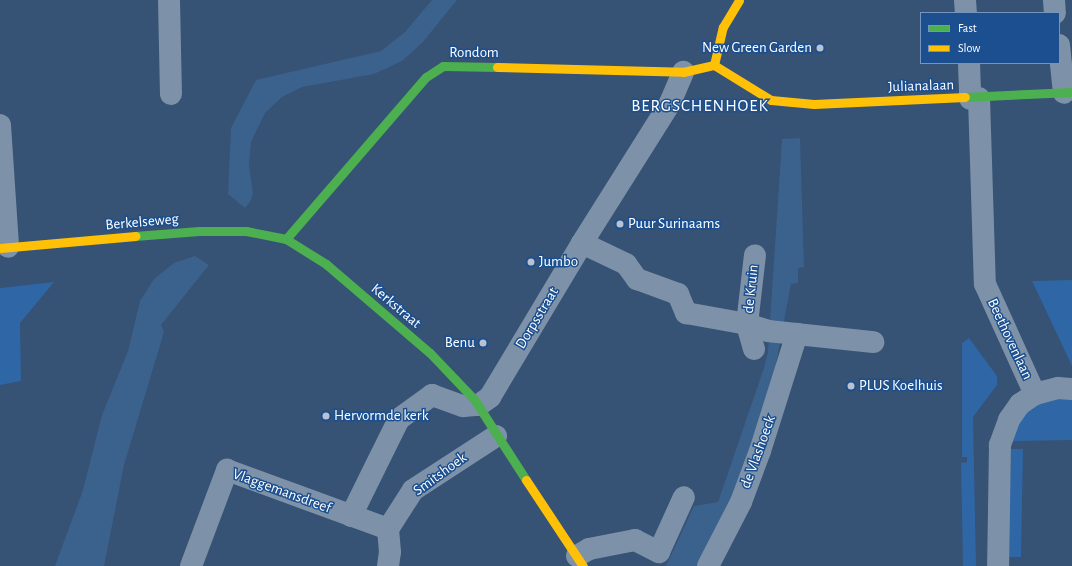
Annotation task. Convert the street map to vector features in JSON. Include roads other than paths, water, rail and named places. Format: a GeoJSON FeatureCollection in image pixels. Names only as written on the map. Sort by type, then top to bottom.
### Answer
{"type":"FeatureCollection","features":[{"type":"Feature","properties":{"kind":"street"},"geometry":{"type":"LineString","coordinates":[[169,0],[171,94]]}},
{"type":"Feature","properties":{"kind":"street"},"geometry":{"type":"LineString","coordinates":[[714,65],[724,27],[739,0]]}},
{"type":"Feature","properties":{"kind":"street"},"geometry":{"type":"LineString","coordinates":[[966,0],[966,12]]}},
{"type":"Feature","properties":{"kind":"street"},"geometry":{"type":"LineString","coordinates":[[1054,0],[1056,12]]}},
{"type":"Feature","properties":{"kind":"street"},"geometry":{"type":"LineString","coordinates":[[1060,50],[1068,93]]}},
{"type":"Feature","properties":{"kind":"street","name":"Beethovenlaan"},"geometry":{"type":"LineString","coordinates":[[969,64],[975,98],[985,284],[1035,394],[1020,404],[1009,420],[1000,445],[998,566]]}},
{"type":"Feature","properties":{"kind":"street","name":"Rondom"},"geometry":{"type":"LineString","coordinates":[[286,239],[426,78],[444,66],[683,72],[714,65]]}},
{"type":"Feature","properties":{"kind":"street","name":"Julianalaan"},"geometry":{"type":"LineString","coordinates":[[714,65],[771,100],[814,104],[1068,93]]}},
{"type":"Feature","properties":{"kind":"street","name":"Dorpsstraat"},"geometry":{"type":"LineString","coordinates":[[479,405],[490,397],[582,243],[670,103],[683,72]]}},
{"type":"Feature","properties":{"kind":"street"},"geometry":{"type":"LineString","coordinates":[[0,126],[4,248]]}},
{"type":"Feature","properties":{"kind":"street","name":"Berkelseweg"},"geometry":{"type":"LineString","coordinates":[[4,248],[199,231],[246,231],[286,239]]}},
{"type":"Feature","properties":{"kind":"street","name":"Kerkstraat"},"geometry":{"type":"LineString","coordinates":[[286,239],[326,264],[430,353],[479,405]]}},
{"type":"Feature","properties":{"kind":"street","name":"de Kruin"},"geometry":{"type":"LineString","coordinates":[[582,243],[626,264],[637,279],[678,294],[686,313],[747,324],[784,333]]}},
{"type":"Feature","properties":{"kind":"street","name":"de Kruin"},"geometry":{"type":"LineString","coordinates":[[754,349],[747,324],[755,255]]}},
{"type":"Feature","properties":{"kind":"street"},"geometry":{"type":"LineString","coordinates":[[784,333],[873,342]]}},
{"type":"Feature","properties":{"kind":"street","name":"de Vlashoeck"},"geometry":{"type":"LineString","coordinates":[[708,566],[741,502],[760,451],[784,333]]}},
{"type":"Feature","properties":{"kind":"street"},"geometry":{"type":"LineString","coordinates":[[1035,394],[1058,388],[1072,389]]}},
{"type":"Feature","properties":{"kind":"street"},"geometry":{"type":"LineString","coordinates":[[351,516],[399,419],[432,395],[462,406],[479,405],[496,436],[580,561],[589,549],[635,540],[659,552],[684,497]]}},
{"type":"Feature","properties":{"kind":"street","name":"Smitshoek"},"geometry":{"type":"LineString","coordinates":[[388,529],[413,490],[496,436]]}},
{"type":"Feature","properties":{"kind":"street","name":"Vlaggemansdreef"},"geometry":{"type":"LineString","coordinates":[[191,566],[227,470],[388,529]]}},
{"type":"Feature","properties":{"kind":"street"},"geometry":{"type":"LineString","coordinates":[[388,529],[390,552],[388,566]]}},
{"type":"Feature","properties":{"kind":"place","name":"New Green Garden"},"geometry":{"type":"Point","coordinates":[820,48]}},
{"type":"Feature","properties":{"kind":"place","name":"Puur Surinaams"},"geometry":{"type":"Point","coordinates":[620,224]}},
{"type":"Feature","properties":{"kind":"place","name":"Jumbo"},"geometry":{"type":"Point","coordinates":[531,262]}},
{"type":"Feature","properties":{"kind":"place","name":"Benu"},"geometry":{"type":"Point","coordinates":[483,343]}},
{"type":"Feature","properties":{"kind":"place","name":"PLUS Koelhuis"},"geometry":{"type":"Point","coordinates":[851,386]}},
{"type":"Feature","properties":{"kind":"place","name":"Hervormde kerk"},"geometry":{"type":"Point","coordinates":[326,416]}},
{"type":"Feature","properties":{"kind":"district","name":"BERGSCHENHOEK"},"geometry":{"type":"Point","coordinates":[700,106]}}]}
